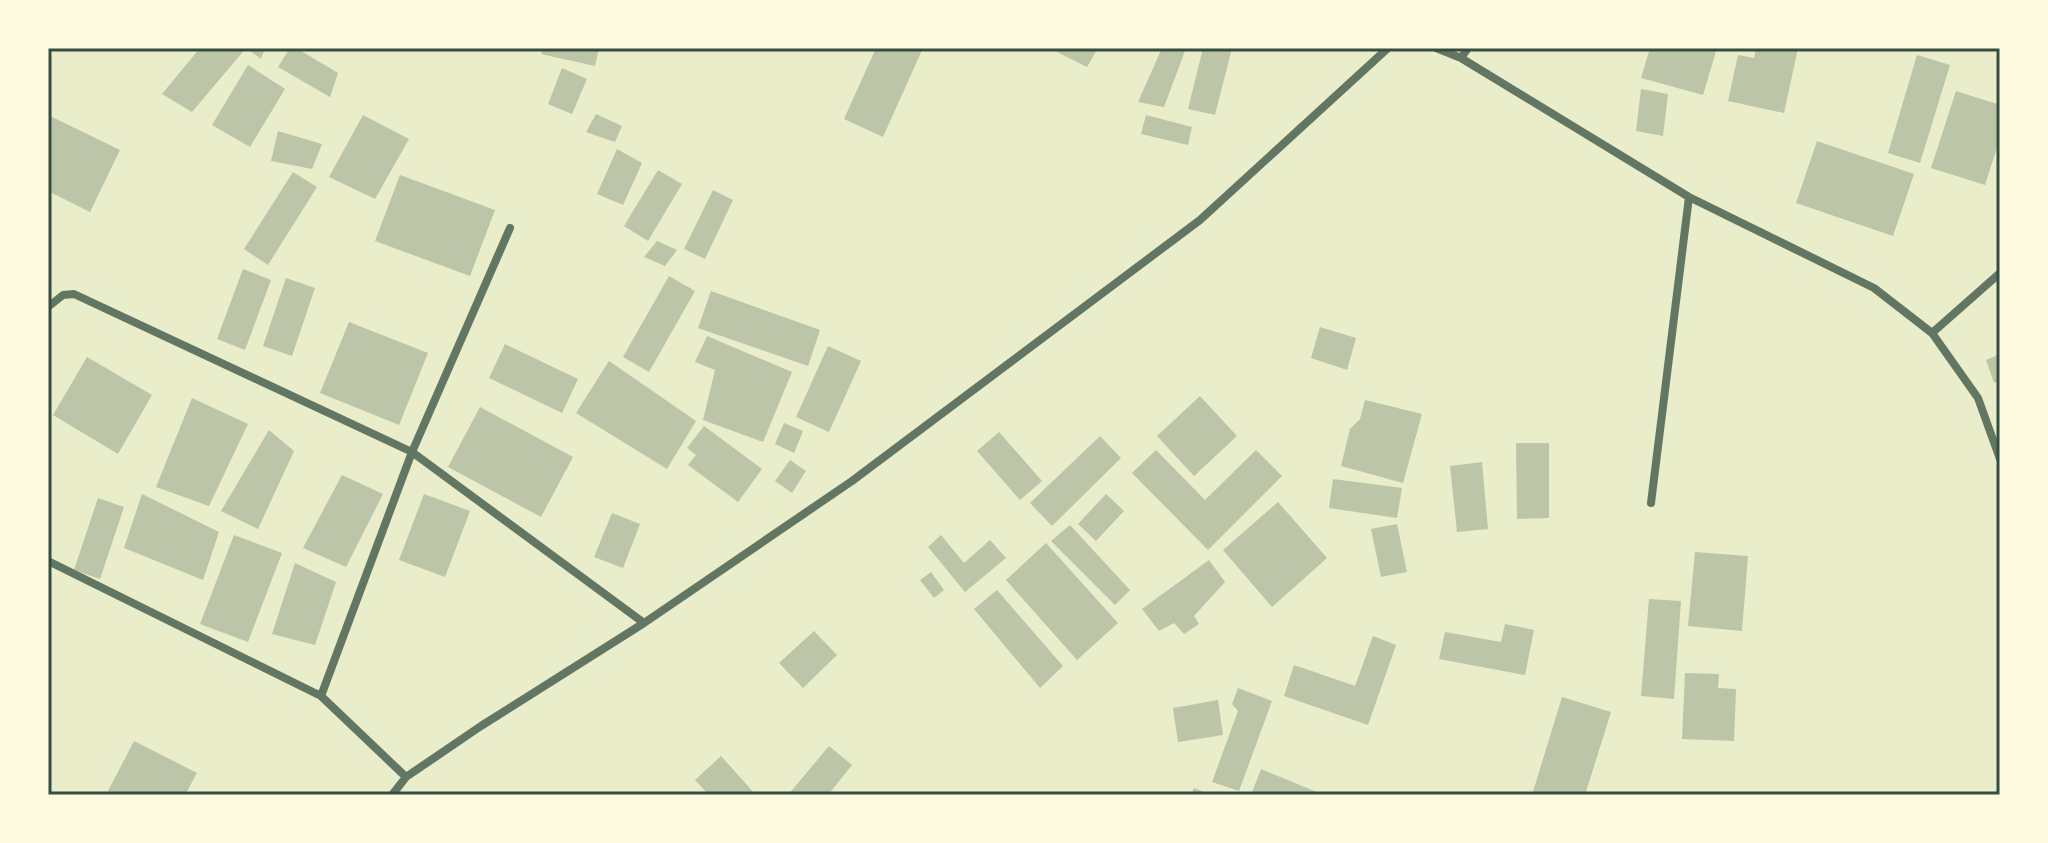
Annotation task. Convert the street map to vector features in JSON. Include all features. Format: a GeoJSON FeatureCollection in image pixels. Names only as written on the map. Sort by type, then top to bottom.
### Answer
{"type":"FeatureCollection","features":[{"type":"Feature","properties":{"kind":"street"},"geometry":{"type":"LineString","coordinates":[[392,795],[406,777],[644,623],[852,481],[1200,220],[1388,48]]}},
{"type":"Feature","properties":{"kind":"street"},"geometry":{"type":"LineString","coordinates":[[1436,48],[1461,58],[1689,197],[1874,288],[1932,333],[1978,398],[2000,459]]}},
{"type":"Feature","properties":{"kind":"street"},"geometry":{"type":"LineString","coordinates":[[1461,58],[1468,48]]}},
{"type":"Feature","properties":{"kind":"street"},"geometry":{"type":"LineString","coordinates":[[1651,503],[1689,197]]}},
{"type":"Feature","properties":{"kind":"street"},"geometry":{"type":"LineString","coordinates":[[321,696],[412,452],[510,228]]}},
{"type":"Feature","properties":{"kind":"street"},"geometry":{"type":"LineString","coordinates":[[1932,333],[2000,273]]}},
{"type":"Feature","properties":{"kind":"street"},"geometry":{"type":"LineString","coordinates":[[48,307],[63,295],[74,294],[412,452],[644,623]]}},
{"type":"Feature","properties":{"kind":"street"},"geometry":{"type":"LineString","coordinates":[[48,561],[321,696],[406,777]]}},
{"type":"Feature","properties":{"kind":"building"},"geometry":{"type":"Polygon","coordinates":[[[200,48],[246,48],[192,112],[162,94],[200,48]]]}},
{"type":"Feature","properties":{"kind":"building"},"geometry":{"type":"Polygon","coordinates":[[[246,48],[265,48],[261,59],[246,48]]]}},
{"type":"Feature","properties":{"kind":"building"},"geometry":{"type":"Polygon","coordinates":[[[290,48],[296,48],[338,73],[330,97],[278,67],[290,48]]]}},
{"type":"Feature","properties":{"kind":"building"},"geometry":{"type":"Polygon","coordinates":[[[543,48],[599,48],[595,66],[541,54],[543,48]]]}},
{"type":"Feature","properties":{"kind":"building"},"geometry":{"type":"Polygon","coordinates":[[[876,48],[923,48],[883,137],[844,119],[876,48]]]}},
{"type":"Feature","properties":{"kind":"building"},"geometry":{"type":"Polygon","coordinates":[[[1049,48],[1098,48],[1087,67],[1049,48]]]}},
{"type":"Feature","properties":{"kind":"building"},"geometry":{"type":"Polygon","coordinates":[[[1162,48],[1186,48],[1164,107],[1138,102],[1162,48]]]}},
{"type":"Feature","properties":{"kind":"building"},"geometry":{"type":"Polygon","coordinates":[[[1203,48],[1232,48],[1215,115],[1188,109],[1203,48]]]}},
{"type":"Feature","properties":{"kind":"building"},"geometry":{"type":"Polygon","coordinates":[[[1650,48],[1717,48],[1703,95],[1641,78],[1650,48]]]}},
{"type":"Feature","properties":{"kind":"building"},"geometry":{"type":"Polygon","coordinates":[[[1756,48],[1798,48],[1784,113],[1728,101],[1738,55],[1754,58],[1756,48]]]}},
{"type":"Feature","properties":{"kind":"building"},"geometry":{"type":"Polygon","coordinates":[[[1917,55],[1950,65],[1920,163],[1888,153],[1917,55]]]}},
{"type":"Feature","properties":{"kind":"building"},"geometry":{"type":"Polygon","coordinates":[[[248,65],[285,89],[250,147],[212,125],[248,65]]]}},
{"type":"Feature","properties":{"kind":"building"},"geometry":{"type":"Polygon","coordinates":[[[562,68],[587,79],[572,114],[548,104],[562,68]]]}},
{"type":"Feature","properties":{"kind":"building"},"geometry":{"type":"Polygon","coordinates":[[[1641,89],[1668,94],[1663,136],[1636,131],[1641,89]]]}},
{"type":"Feature","properties":{"kind":"building"},"geometry":{"type":"Polygon","coordinates":[[[1956,91],[2000,105],[2000,138],[1985,185],[1931,168],[1956,91]]]}},
{"type":"Feature","properties":{"kind":"building"},"geometry":{"type":"Polygon","coordinates":[[[596,114],[622,126],[615,142],[586,132],[596,114]]]}},
{"type":"Feature","properties":{"kind":"building"},"geometry":{"type":"Polygon","coordinates":[[[48,115],[120,150],[90,212],[48,191],[48,115]]]}},
{"type":"Feature","properties":{"kind":"building"},"geometry":{"type":"Polygon","coordinates":[[[363,115],[409,139],[375,199],[329,177],[363,115]]]}},
{"type":"Feature","properties":{"kind":"building"},"geometry":{"type":"Polygon","coordinates":[[[1146,115],[1192,127],[1188,145],[1141,134],[1146,115]]]}},
{"type":"Feature","properties":{"kind":"building"},"geometry":{"type":"Polygon","coordinates":[[[278,131],[322,144],[312,169],[271,161],[278,131]]]}},
{"type":"Feature","properties":{"kind":"building"},"geometry":{"type":"Polygon","coordinates":[[[1817,141],[1914,174],[1893,236],[1796,203],[1817,141]]]}},
{"type":"Feature","properties":{"kind":"building"},"geometry":{"type":"Polygon","coordinates":[[[617,149],[642,163],[623,205],[597,194],[617,149]]]}},
{"type":"Feature","properties":{"kind":"building"},"geometry":{"type":"Polygon","coordinates":[[[658,170],[682,184],[648,241],[624,226],[658,170]]]}},
{"type":"Feature","properties":{"kind":"building"},"geometry":{"type":"Polygon","coordinates":[[[293,172],[317,187],[268,265],[244,249],[293,172]]]}},
{"type":"Feature","properties":{"kind":"building"},"geometry":{"type":"Polygon","coordinates":[[[400,175],[495,210],[470,276],[375,241],[400,175]]]}},
{"type":"Feature","properties":{"kind":"building"},"geometry":{"type":"Polygon","coordinates":[[[713,190],[733,200],[705,259],[684,249],[713,190]]]}},
{"type":"Feature","properties":{"kind":"building"},"geometry":{"type":"Polygon","coordinates":[[[657,241],[677,250],[665,266],[644,257],[657,241]]]}},
{"type":"Feature","properties":{"kind":"building"},"geometry":{"type":"Polygon","coordinates":[[[243,269],[271,280],[245,350],[217,339],[243,269]]]}},
{"type":"Feature","properties":{"kind":"building"},"geometry":{"type":"Polygon","coordinates":[[[669,276],[695,291],[649,372],[623,357],[669,276]]]}},
{"type":"Feature","properties":{"kind":"building"},"geometry":{"type":"Polygon","coordinates":[[[286,278],[315,288],[292,356],[263,346],[286,278]]]}},
{"type":"Feature","properties":{"kind":"building"},"geometry":{"type":"Polygon","coordinates":[[[711,291],[820,330],[808,366],[698,328],[711,291]]]}},
{"type":"Feature","properties":{"kind":"building"},"geometry":{"type":"Polygon","coordinates":[[[349,322],[428,353],[399,425],[320,393],[349,322]]]}},
{"type":"Feature","properties":{"kind":"building"},"geometry":{"type":"Polygon","coordinates":[[[1320,327],[1356,338],[1347,370],[1311,358],[1320,327]]]}},
{"type":"Feature","properties":{"kind":"building"},"geometry":{"type":"Polygon","coordinates":[[[707,336],[792,372],[763,442],[703,420],[715,370],[695,362],[707,336]]]}},
{"type":"Feature","properties":{"kind":"building"},"geometry":{"type":"Polygon","coordinates":[[[505,344],[578,379],[562,413],[489,378],[505,344]]]}},
{"type":"Feature","properties":{"kind":"building"},"geometry":{"type":"Polygon","coordinates":[[[828,346],[861,361],[829,432],[796,417],[828,346]]]}},
{"type":"Feature","properties":{"kind":"building"},"geometry":{"type":"Polygon","coordinates":[[[2000,354],[2000,381],[1994,383],[1986,360],[2000,354]]]}},
{"type":"Feature","properties":{"kind":"building"},"geometry":{"type":"Polygon","coordinates":[[[87,357],[152,395],[118,454],[53,415],[87,357]]]}},
{"type":"Feature","properties":{"kind":"building"},"geometry":{"type":"Polygon","coordinates":[[[609,361],[696,421],[667,469],[576,413],[609,361]]]}},
{"type":"Feature","properties":{"kind":"building"},"geometry":{"type":"Polygon","coordinates":[[[1200,396],[1237,436],[1194,476],[1157,436],[1200,396]]]}},
{"type":"Feature","properties":{"kind":"building"},"geometry":{"type":"Polygon","coordinates":[[[192,398],[248,424],[209,506],[156,487],[192,398]]]}},
{"type":"Feature","properties":{"kind":"building"},"geometry":{"type":"Polygon","coordinates":[[[1365,400],[1422,414],[1403,483],[1341,466],[1350,429],[1360,419],[1365,400]]]}},
{"type":"Feature","properties":{"kind":"building"},"geometry":{"type":"Polygon","coordinates":[[[480,407],[573,457],[541,517],[448,467],[480,407]]]}},
{"type":"Feature","properties":{"kind":"building"},"geometry":{"type":"Polygon","coordinates":[[[784,423],[803,431],[794,453],[775,444],[784,423]]]}},
{"type":"Feature","properties":{"kind":"building"},"geometry":{"type":"Polygon","coordinates":[[[704,426],[762,469],[738,502],[688,465],[696,455],[687,448],[704,426]]]}},
{"type":"Feature","properties":{"kind":"building"},"geometry":{"type":"Polygon","coordinates":[[[269,430],[294,451],[258,529],[221,511],[269,430]]]}},
{"type":"Feature","properties":{"kind":"building"},"geometry":{"type":"Polygon","coordinates":[[[999,432],[1042,481],[1020,500],[977,451],[999,432]]]}},
{"type":"Feature","properties":{"kind":"building"},"geometry":{"type":"Polygon","coordinates":[[[1100,436],[1121,458],[1052,526],[1030,503],[1100,436]]]}},
{"type":"Feature","properties":{"kind":"building"},"geometry":{"type":"Polygon","coordinates":[[[1516,443],[1549,443],[1549,518],[1517,519],[1516,443]]]}},
{"type":"Feature","properties":{"kind":"building"},"geometry":{"type":"Polygon","coordinates":[[[1156,450],[1205,500],[1256,450],[1282,476],[1208,550],[1132,473],[1156,450]]]}},
{"type":"Feature","properties":{"kind":"building"},"geometry":{"type":"Polygon","coordinates":[[[790,460],[806,471],[792,493],[775,481],[790,460]]]}},
{"type":"Feature","properties":{"kind":"building"},"geometry":{"type":"Polygon","coordinates":[[[1482,462],[1488,529],[1457,532],[1450,466],[1482,462]]]}},
{"type":"Feature","properties":{"kind":"building"},"geometry":{"type":"Polygon","coordinates":[[[342,475],[383,494],[346,567],[303,548],[342,475]]]}},
{"type":"Feature","properties":{"kind":"building"},"geometry":{"type":"Polygon","coordinates":[[[1333,479],[1402,488],[1397,518],[1329,508],[1333,479]]]}},
{"type":"Feature","properties":{"kind":"building"},"geometry":{"type":"Polygon","coordinates":[[[142,494],[219,532],[203,580],[124,548],[142,494]]]}},
{"type":"Feature","properties":{"kind":"building"},"geometry":{"type":"Polygon","coordinates":[[[424,494],[470,511],[445,577],[399,560],[424,494]]]}},
{"type":"Feature","properties":{"kind":"building"},"geometry":{"type":"Polygon","coordinates":[[[1106,494],[1124,511],[1096,541],[1078,524],[1106,494]]]}},
{"type":"Feature","properties":{"kind":"building"},"geometry":{"type":"Polygon","coordinates":[[[98,498],[124,507],[100,579],[74,570],[98,498]]]}},
{"type":"Feature","properties":{"kind":"building"},"geometry":{"type":"Polygon","coordinates":[[[1278,502],[1327,558],[1272,607],[1223,550],[1278,502]]]}},
{"type":"Feature","properties":{"kind":"building"},"geometry":{"type":"Polygon","coordinates":[[[612,513],[640,524],[623,568],[594,557],[612,513]]]}},
{"type":"Feature","properties":{"kind":"building"},"geometry":{"type":"Polygon","coordinates":[[[1397,524],[1407,572],[1381,577],[1371,529],[1397,524]]]}},
{"type":"Feature","properties":{"kind":"building"},"geometry":{"type":"Polygon","coordinates":[[[1070,525],[1130,590],[1115,605],[1051,541],[1070,525]]]}},
{"type":"Feature","properties":{"kind":"building"},"geometry":{"type":"Polygon","coordinates":[[[234,535],[282,553],[248,642],[200,624],[234,535]]]}},
{"type":"Feature","properties":{"kind":"building"},"geometry":{"type":"Polygon","coordinates":[[[941,535],[964,563],[990,540],[1006,558],[965,592],[928,547],[941,535]]]}},
{"type":"Feature","properties":{"kind":"building"},"geometry":{"type":"Polygon","coordinates":[[[1046,543],[1118,623],[1077,660],[1006,580],[1046,543]]]}},
{"type":"Feature","properties":{"kind":"building"},"geometry":{"type":"Polygon","coordinates":[[[1695,552],[1748,556],[1742,631],[1688,626],[1695,552]]]}},
{"type":"Feature","properties":{"kind":"building"},"geometry":{"type":"Polygon","coordinates":[[[1209,560],[1225,582],[1194,616],[1199,624],[1184,634],[1174,623],[1159,631],[1142,609],[1209,560]]]}},
{"type":"Feature","properties":{"kind":"building"},"geometry":{"type":"Polygon","coordinates":[[[295,563],[336,582],[315,645],[272,634],[295,563]]]}},
{"type":"Feature","properties":{"kind":"building"},"geometry":{"type":"Polygon","coordinates":[[[931,572],[944,590],[934,598],[920,580],[931,572]]]}},
{"type":"Feature","properties":{"kind":"building"},"geometry":{"type":"Polygon","coordinates":[[[997,590],[1063,666],[1040,688],[974,609],[997,590]]]}},
{"type":"Feature","properties":{"kind":"building"},"geometry":{"type":"Polygon","coordinates":[[[1649,599],[1681,601],[1674,699],[1641,696],[1649,599]]]}},
{"type":"Feature","properties":{"kind":"building"},"geometry":{"type":"Polygon","coordinates":[[[1505,624],[1534,630],[1525,675],[1439,659],[1445,632],[1501,642],[1505,624]]]}},
{"type":"Feature","properties":{"kind":"building"},"geometry":{"type":"Polygon","coordinates":[[[814,631],[837,655],[803,688],[779,663],[814,631]]]}},
{"type":"Feature","properties":{"kind":"building"},"geometry":{"type":"Polygon","coordinates":[[[1373,636],[1396,645],[1368,725],[1284,696],[1294,665],[1355,686],[1373,636]]]}},
{"type":"Feature","properties":{"kind":"building"},"geometry":{"type":"Polygon","coordinates":[[[1685,673],[1719,674],[1718,688],[1736,689],[1734,741],[1682,739],[1685,673]]]}},
{"type":"Feature","properties":{"kind":"building"},"geometry":{"type":"Polygon","coordinates":[[[1238,688],[1272,701],[1239,791],[1212,782],[1238,711],[1232,704],[1238,688]]]}},
{"type":"Feature","properties":{"kind":"building"},"geometry":{"type":"Polygon","coordinates":[[[1562,697],[1611,712],[1585,795],[1532,795],[1562,697]]]}},
{"type":"Feature","properties":{"kind":"building"},"geometry":{"type":"Polygon","coordinates":[[[1218,700],[1223,735],[1178,742],[1173,708],[1218,700]]]}},
{"type":"Feature","properties":{"kind":"building"},"geometry":{"type":"Polygon","coordinates":[[[134,741],[197,773],[185,795],[106,795],[134,741]]]}},
{"type":"Feature","properties":{"kind":"building"},"geometry":{"type":"Polygon","coordinates":[[[829,746],[852,765],[828,795],[788,795],[829,746]]]}},
{"type":"Feature","properties":{"kind":"building"},"geometry":{"type":"Polygon","coordinates":[[[721,756],[756,795],[709,795],[695,780],[721,756]]]}},
{"type":"Feature","properties":{"kind":"building"},"geometry":{"type":"Polygon","coordinates":[[[1261,769],[1324,795],[1251,795],[1261,769]]]}},
{"type":"Feature","properties":{"kind":"building"},"geometry":{"type":"Polygon","coordinates":[[[1194,788],[1211,795],[1191,795],[1194,788]]]}}]}
